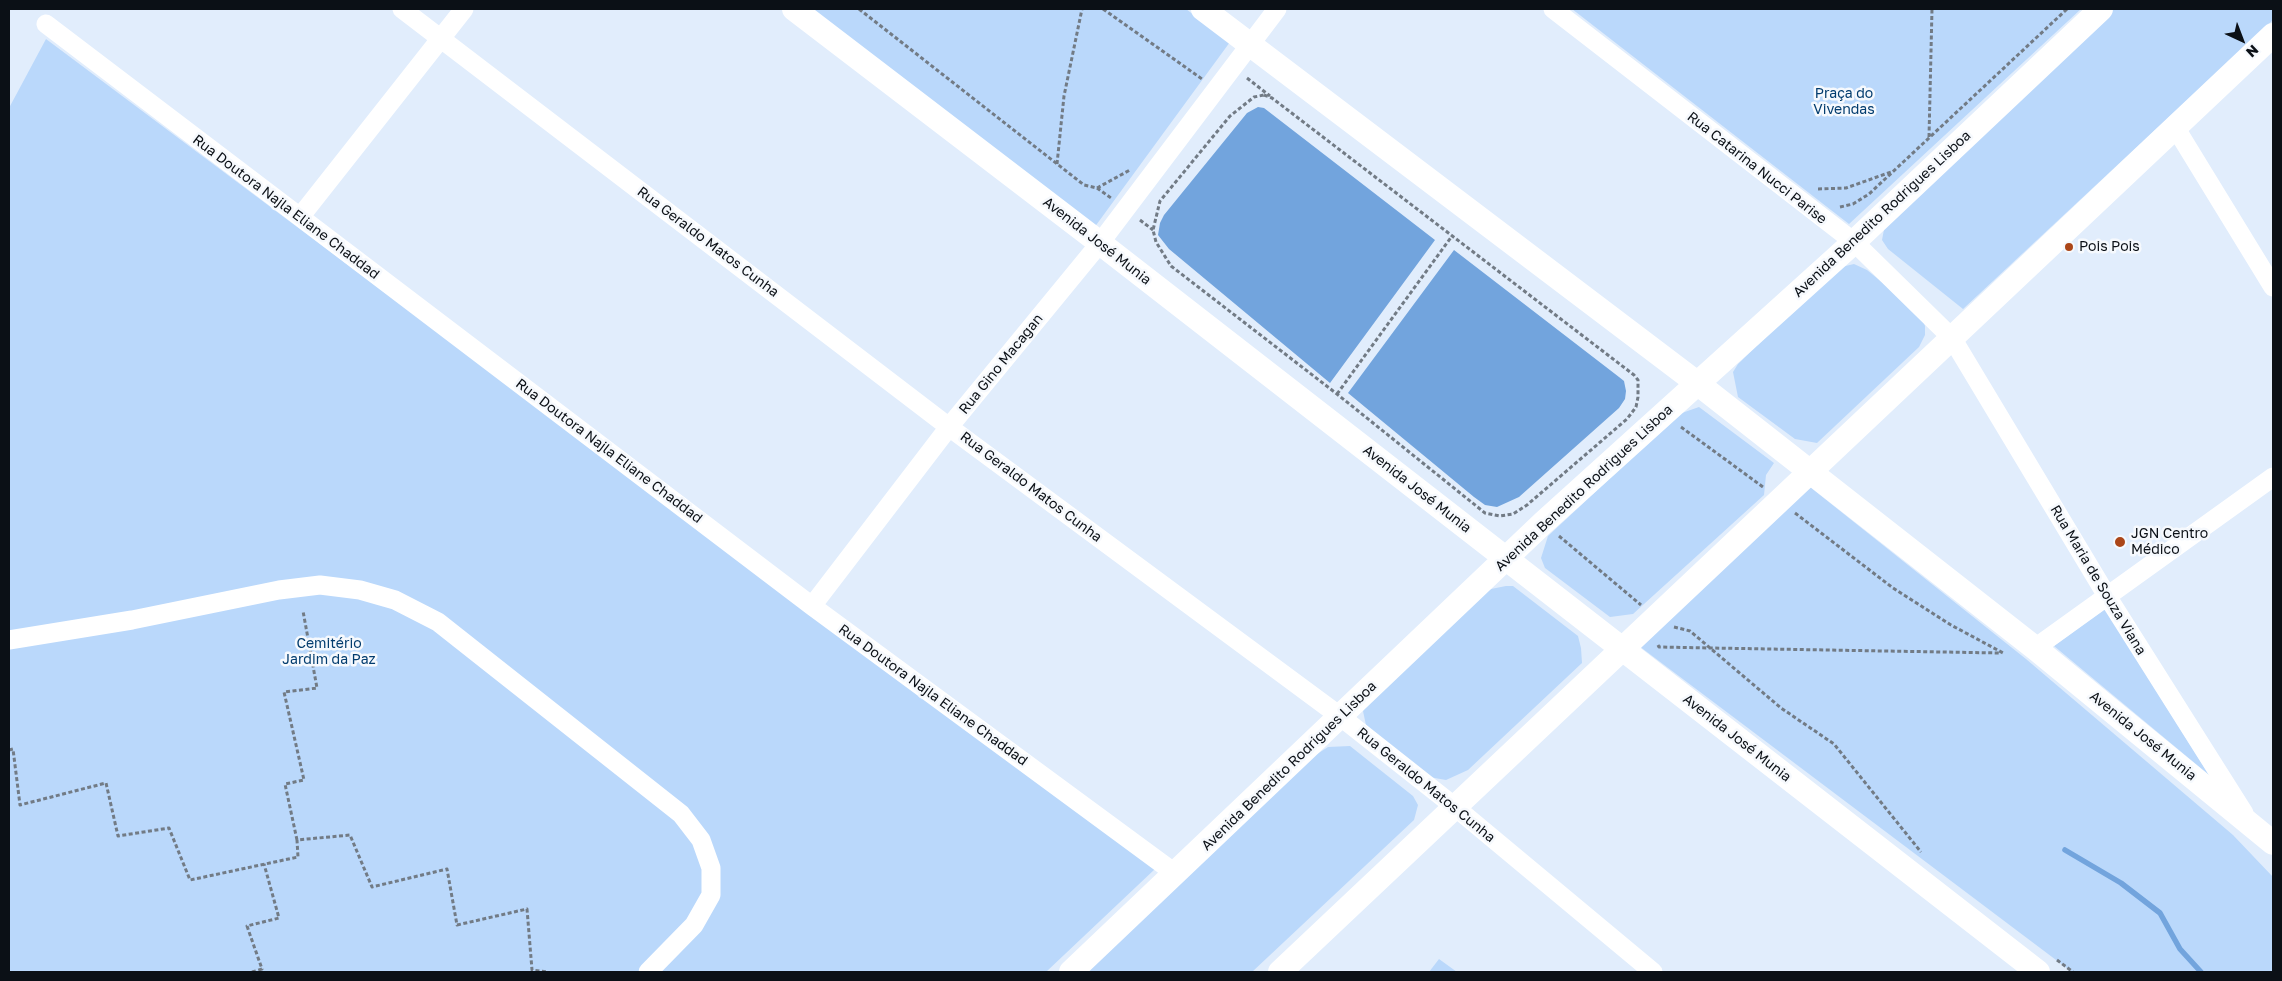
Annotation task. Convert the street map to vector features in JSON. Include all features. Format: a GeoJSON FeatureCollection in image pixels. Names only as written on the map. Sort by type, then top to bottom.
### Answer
{"type":"FeatureCollection","features":[{"type":"Feature","properties":{"kind":"main road","name":"Avenida José Munia"},"geometry":{"type":"LineString","coordinates":[[794,9],[1100,242],[1623,649],[2044,964]]}},
{"type":"Feature","properties":{"kind":"main road","name":"Avenida José Munia"},"geometry":{"type":"LineString","coordinates":[[1203,9],[1810,472],[2034,648],[2273,843]]}},
{"type":"Feature","properties":{"kind":"main road","name":"Avenida Benedito Rodrigues Lisboa"},"geometry":{"type":"LineString","coordinates":[[1071,972],[1543,523],[1854,242],[2101,9]]}},
{"type":"Feature","properties":{"kind":"main road"},"geometry":{"type":"LineString","coordinates":[[1280,972],[1623,649],[1661,622],[1780,500],[2273,35]]}},
{"type":"Feature","properties":{"kind":"street","name":"Rua Geraldo Matos Cunha"},"geometry":{"type":"LineString","coordinates":[[402,9],[949,427],[1341,717],[1455,807],[1653,972]]}},
{"type":"Feature","properties":{"kind":"street"},"geometry":{"type":"LineString","coordinates":[[300,217],[464,9]]}},
{"type":"Feature","properties":{"kind":"street","name":"Rua Gino Macagan"},"geometry":{"type":"LineString","coordinates":[[812,606],[949,427],[1100,242],[1249,43],[1277,9]]}},
{"type":"Feature","properties":{"kind":"street","name":"Rua Catarina Nucci Parise"},"geometry":{"type":"LineString","coordinates":[[1553,9],[1854,242],[1952,338]]}},
{"type":"Feature","properties":{"kind":"street","name":"Rua Doutora Najla Eliane Chaddad"},"geometry":{"type":"LineString","coordinates":[[46,24],[812,606],[1176,874]]}},
{"type":"Feature","properties":{"kind":"street"},"geometry":{"type":"LineString","coordinates":[[2176,127],[2273,287]]}},
{"type":"Feature","properties":{"kind":"street","name":"Rua Maria de Souza Viana"},"geometry":{"type":"LineString","coordinates":[[1952,338],[2107,596],[2248,821]]}},
{"type":"Feature","properties":{"kind":"street"},"geometry":{"type":"LineString","coordinates":[[2034,648],[2273,477]]}},
{"type":"Feature","properties":{"kind":"street"},"geometry":{"type":"LineString","coordinates":[[9,640],[132,620],[279,590],[320,585],[360,590],[395,600],[438,622],[681,814],[701,840],[711,868],[711,895],[694,925],[656,968]]}},
{"type":"Feature","properties":{"kind":"path"},"geometry":{"type":"LineString","coordinates":[[859,9],[1084,185],[1097,188],[1136,164]]}},
{"type":"Feature","properties":{"kind":"path"},"geometry":{"type":"LineString","coordinates":[[1057,164],[1064,96],[1082,9]]}},
{"type":"Feature","properties":{"kind":"path"},"geometry":{"type":"LineString","coordinates":[[1103,9],[1204,80]]}},
{"type":"Feature","properties":{"kind":"path"},"geometry":{"type":"LineString","coordinates":[[1929,137],[1932,9]]}},
{"type":"Feature","properties":{"kind":"path"},"geometry":{"type":"LineString","coordinates":[[1833,205],[1846,207],[1861,200],[2067,9]]}},
{"type":"Feature","properties":{"kind":"path"},"geometry":{"type":"LineString","coordinates":[[1198,88],[1210,73]]}},
{"type":"Feature","properties":{"kind":"path"},"geometry":{"type":"LineString","coordinates":[[1264,95],[1272,98],[1634,375],[1638,380],[1636,407],[1628,419],[1536,497],[1513,514],[1500,516],[1484,512],[1471,504],[1337,394],[1171,266],[1156,242],[1153,230],[1160,201],[1230,116],[1254,97],[1264,95]]}},
{"type":"Feature","properties":{"kind":"path"},"geometry":{"type":"LineString","coordinates":[[1819,194],[1812,188],[1846,188],[1893,171]]}},
{"type":"Feature","properties":{"kind":"path"},"geometry":{"type":"LineString","coordinates":[[1337,394],[1452,236]]}},
{"type":"Feature","properties":{"kind":"path"},"geometry":{"type":"LineString","coordinates":[[1638,397],[1664,414],[1780,500],[1893,588],[1951,625],[2012,656]]}},
{"type":"Feature","properties":{"kind":"path"},"geometry":{"type":"LineString","coordinates":[[1513,514],[1532,522],[1543,523],[1661,622],[1690,631],[1781,708],[1834,744],[1889,815],[1924,856]]}},
{"type":"Feature","properties":{"kind":"path"},"geometry":{"type":"LineString","coordinates":[[9,750],[12,749],[20,805],[106,783],[118,836],[169,828],[190,880],[298,857],[297,840],[285,784],[304,780],[284,692],[317,688],[303,611]]}},
{"type":"Feature","properties":{"kind":"path"},"geometry":{"type":"LineString","coordinates":[[1661,622],[1657,641],[1659,647],[2003,653]]}},
{"type":"Feature","properties":{"kind":"path"},"geometry":{"type":"LineString","coordinates":[[297,840],[350,835],[372,887],[447,869],[457,925],[527,909],[532,970],[548,972]]}},
{"type":"Feature","properties":{"kind":"path"},"geometry":{"type":"LineString","coordinates":[[252,972],[262,968],[247,926],[279,918],[264,864]]}},
{"type":"Feature","properties":{"kind":"path"},"geometry":{"type":"LineString","coordinates":[[2044,964],[2073,972]]}},
{"type":"Feature","properties":{"kind":"green space"},"geometry":{"type":"Polygon","coordinates":[[[807,9],[1186,9],[1230,42],[1094,228],[807,9]]]}},
{"type":"Feature","properties":{"kind":"green space","name":"Praça do Vivendas"},"geometry":{"type":"Polygon","coordinates":[[[1572,9],[2081,9],[1849,224],[1572,9]]]}},
{"type":"Feature","properties":{"kind":"green space"},"geometry":{"type":"Polygon","coordinates":[[[2113,9],[2273,9],[2273,20],[1963,309],[1888,249],[1882,240],[1886,219],[2113,9]]]}},
{"type":"Feature","properties":{"kind":"green space","name":"Cemitério Jardim da Paz"},"geometry":{"type":"Polygon","coordinates":[[[46,39],[1155,869],[1046,972],[9,972],[9,108],[46,39]]]}},
{"type":"Feature","properties":{"kind":"green space"},"geometry":{"type":"Polygon","coordinates":[[[1854,264],[1867,270],[1921,314],[1925,326],[1925,335],[1919,347],[1817,443],[1795,439],[1738,397],[1733,372],[1738,364],[1837,268],[1854,264]]]}},
{"type":"Feature","properties":{"kind":"green space"},"geometry":{"type":"Polygon","coordinates":[[[1699,407],[1774,463],[1766,475],[1764,495],[1633,614],[1610,617],[1545,568],[1541,558],[1548,536],[1679,414],[1699,407]]]}},
{"type":"Feature","properties":{"kind":"green space"},"geometry":{"type":"Polygon","coordinates":[[[1810,487],[2026,659],[2233,835],[2273,877],[2273,972],[2072,972],[1639,646],[1810,487]]]}},
{"type":"Feature","properties":{"kind":"green space"},"geometry":{"type":"Polygon","coordinates":[[[1513,586],[1578,636],[1582,663],[1468,770],[1446,780],[1429,777],[1367,730],[1363,711],[1368,701],[1486,590],[1513,586]]]}},
{"type":"Feature","properties":{"kind":"green space"},"geometry":{"type":"Polygon","coordinates":[[[2105,609],[2209,775],[2054,646],[2105,609]]]}},
{"type":"Feature","properties":{"kind":"green space"},"geometry":{"type":"Polygon","coordinates":[[[1350,746],[1413,796],[1418,805],[1414,820],[1252,972],[1085,972],[1314,756],[1328,747],[1350,746]]]}},
{"type":"Feature","properties":{"kind":"green space"},"geometry":{"type":"Polygon","coordinates":[[[1439,959],[1457,972],[1429,972],[1439,959]]]}},
{"type":"Feature","properties":{"kind":"shaded area"},"geometry":{"type":"Polygon","coordinates":[[[1258,107],[1264,108],[1435,240],[1330,383],[1169,249],[1158,235],[1160,223],[1164,215],[1247,113],[1258,107]]]}},
{"type":"Feature","properties":{"kind":"shaded area"},"geometry":{"type":"Polygon","coordinates":[[[1454,250],[1624,381],[1626,391],[1625,399],[1619,408],[1519,497],[1497,507],[1485,505],[1474,497],[1348,393],[1454,250]]]}},
{"type":"Feature","properties":{"kind":"waterway"},"geometry":{"type":"LineString","coordinates":[[2065,850],[2121,883],[2160,913],[2180,949],[2201,972]]}},
{"type":"Feature","properties":{"kind":"place","name":"Pois Pois"},"geometry":{"type":"Point","coordinates":[2069,247]}},
{"type":"Feature","properties":{"kind":"place","name":"JGN Centro Médico"},"geometry":{"type":"Point","coordinates":[2120,542]}}]}
